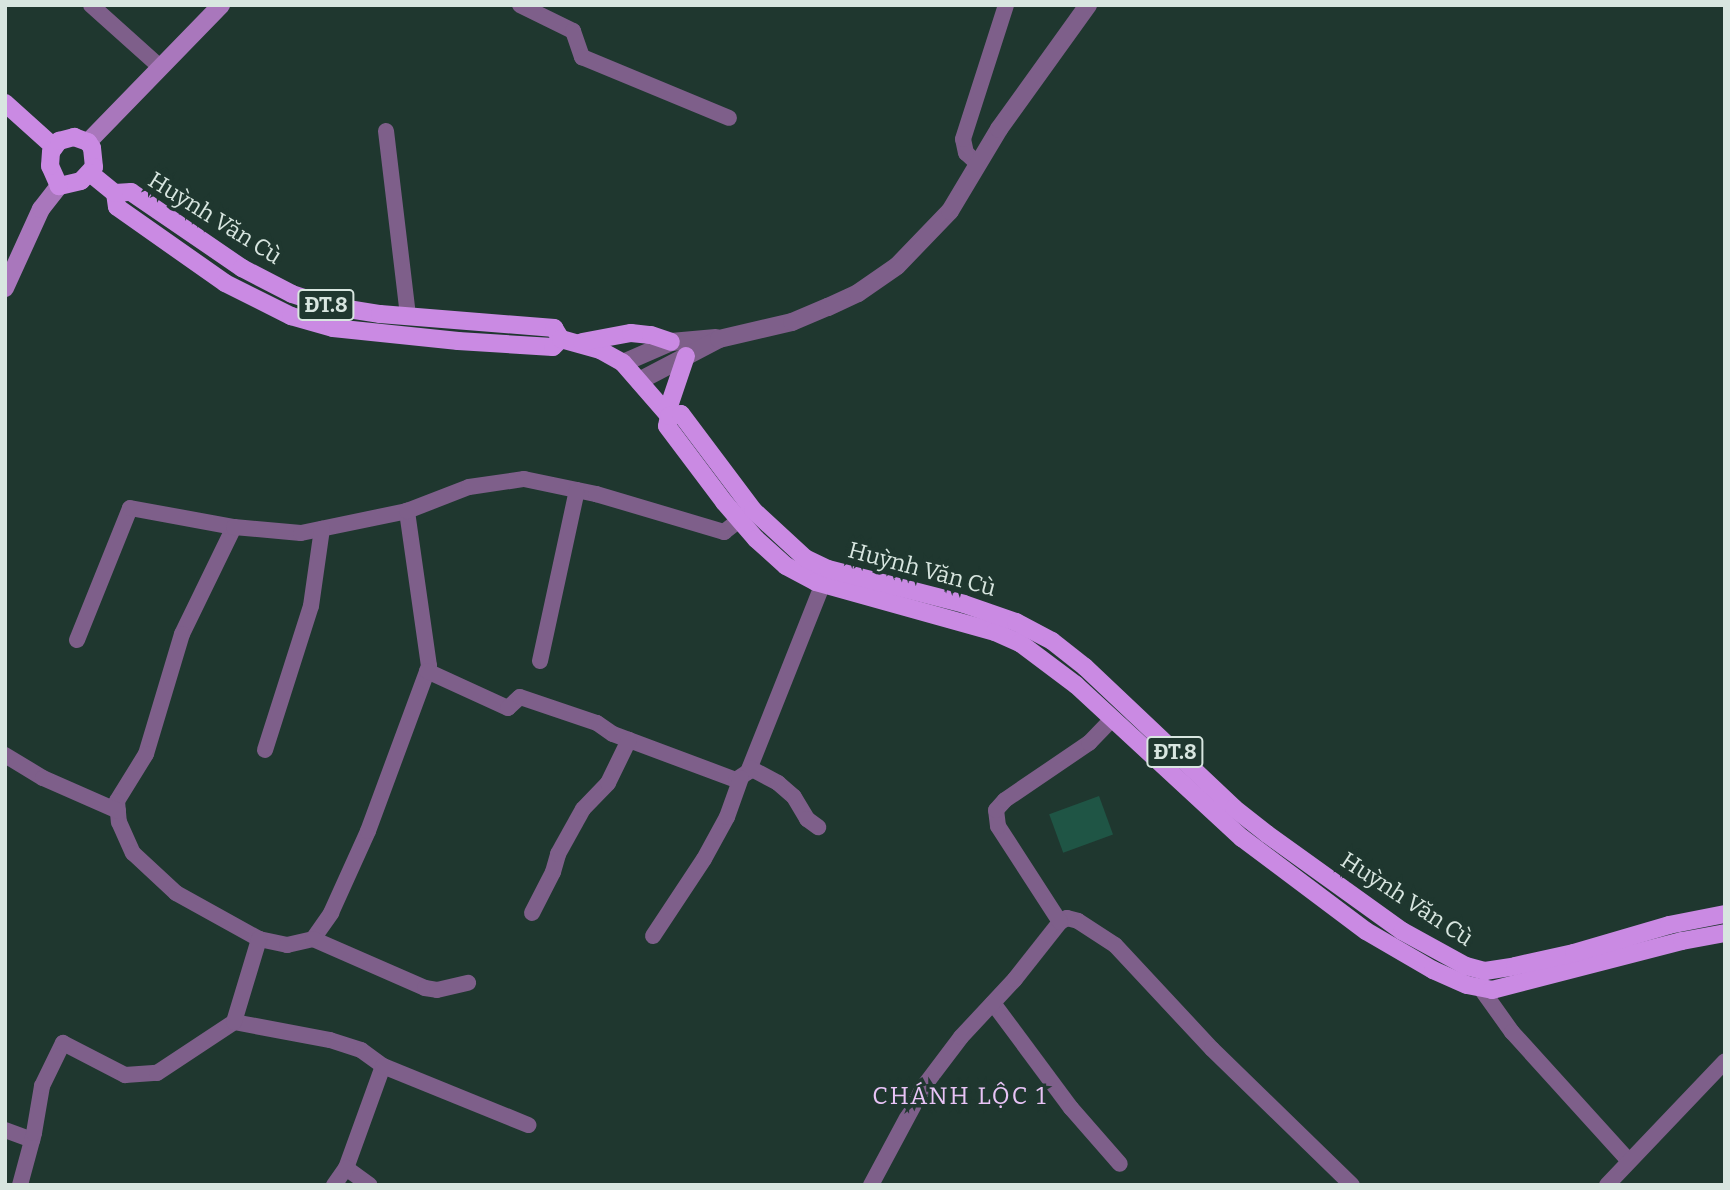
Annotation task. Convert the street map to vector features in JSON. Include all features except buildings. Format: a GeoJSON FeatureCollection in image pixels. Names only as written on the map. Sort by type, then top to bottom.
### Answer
{"type":"FeatureCollection","features":[{"type":"Feature","properties":{"kind":"main road"},"geometry":{"type":"LineString","coordinates":[[88,142],[221,5]]}},
{"type":"Feature","properties":{"kind":"main road"},"geometry":{"type":"LineString","coordinates":[[5,103],[54,147]]}},
{"type":"Feature","properties":{"kind":"main road"},"geometry":{"type":"LineString","coordinates":[[5,288],[41,209],[59,186],[80,181],[90,173],[95,159],[88,142],[74,137],[66,138],[54,147],[50,166],[59,186]]}},
{"type":"Feature","properties":{"kind":"main road"},"geometry":{"type":"LineString","coordinates":[[90,173],[115,193],[117,207],[225,284],[290,316],[324,326],[553,347],[569,341],[631,333],[651,335],[671,342]]}},
{"type":"Feature","properties":{"kind":"main road","name":"Huỳnh Văn Cù"},"geometry":{"type":"LineString","coordinates":[[115,193],[131,192],[242,268],[292,294],[329,306],[367,312],[554,328],[569,341],[600,350],[623,363],[668,414],[667,426],[746,515],[789,546],[815,563],[964,604],[1016,622],[1052,641],[1266,834],[1402,931],[1466,967],[1485,971],[1515,967],[1574,953],[1668,925],[1725,914]]}},
{"type":"Feature","properties":{"kind":"main road"},"geometry":{"type":"LineString","coordinates":[[363,331],[367,312]]}},
{"type":"Feature","properties":{"kind":"main road"},"geometry":{"type":"LineString","coordinates":[[668,414],[686,356]]}},
{"type":"Feature","properties":{"kind":"main road"},"geometry":{"type":"LineString","coordinates":[[746,515],[786,566],[823,584],[995,632],[1020,643],[1045,660],[1183,787],[1293,879],[1405,955],[1433,970],[1482,990],[1501,989],[1682,941],[1725,933]]}},
{"type":"Feature","properties":{"kind":"main road"},"geometry":{"type":"LineString","coordinates":[[1466,967],[1482,990]]}},
{"type":"Feature","properties":{"kind":"street"},"geometry":{"type":"LineString","coordinates":[[91,5],[160,67]]}},
{"type":"Feature","properties":{"kind":"street"},"geometry":{"type":"LineString","coordinates":[[520,5],[573,31],[582,57],[729,118]]}},
{"type":"Feature","properties":{"kind":"street"},"geometry":{"type":"LineString","coordinates":[[978,164],[966,153],[963,139],[1006,5]]}},
{"type":"Feature","properties":{"kind":"street"},"geometry":{"type":"LineString","coordinates":[[623,363],[671,342],[719,338],[792,322],[858,293],[897,266],[950,211],[1049,56],[1088,5]]}},
{"type":"Feature","properties":{"kind":"street"},"geometry":{"type":"LineString","coordinates":[[386,131],[408,316]]}},
{"type":"Feature","properties":{"kind":"street"},"geometry":{"type":"LineString","coordinates":[[639,381],[719,338]]}},
{"type":"Feature","properties":{"kind":"street"},"geometry":{"type":"LineString","coordinates":[[77,640],[130,509],[234,527],[302,533],[407,511],[469,487],[524,479],[577,490],[723,533],[746,515]]}},
{"type":"Feature","properties":{"kind":"street"},"geometry":{"type":"LineString","coordinates":[[540,662],[577,490]]}},
{"type":"Feature","properties":{"kind":"street"},"geometry":{"type":"LineString","coordinates":[[313,939],[331,913],[368,831],[429,666],[407,511]]}},
{"type":"Feature","properties":{"kind":"street"},"geometry":{"type":"LineString","coordinates":[[234,527],[182,634],[146,754],[117,801],[119,822],[133,853],[176,893],[259,939],[287,945],[313,939],[425,988],[437,990],[468,983]]}},
{"type":"Feature","properties":{"kind":"street"},"geometry":{"type":"LineString","coordinates":[[265,750],[312,606],[322,529]]}},
{"type":"Feature","properties":{"kind":"street"},"geometry":{"type":"LineString","coordinates":[[653,936],[704,859],[727,817],[823,584]]}},
{"type":"Feature","properties":{"kind":"street"},"geometry":{"type":"LineString","coordinates":[[427,671],[508,708],[520,697],[597,723],[629,740],[736,780],[745,773]]}},
{"type":"Feature","properties":{"kind":"street"},"geometry":{"type":"LineString","coordinates":[[1060,922],[998,826],[996,810],[1005,800],[1089,743],[1112,719]]}},
{"type":"Feature","properties":{"kind":"street"},"geometry":{"type":"LineString","coordinates":[[532,913],[553,872],[558,854],[583,809],[608,783],[629,740]]}},
{"type":"Feature","properties":{"kind":"street"},"geometry":{"type":"LineString","coordinates":[[7,762],[118,811]]}},
{"type":"Feature","properties":{"kind":"street"},"geometry":{"type":"LineString","coordinates":[[745,773],[778,783],[794,797],[807,819],[818,827]]}},
{"type":"Feature","properties":{"kind":"street"},"geometry":{"type":"LineString","coordinates":[[871,1185],[924,1086],[961,1037],[1060,922],[1068,918],[1078,921],[1115,945],[1212,1049],[1352,1185]]}},
{"type":"Feature","properties":{"kind":"street"},"geometry":{"type":"LineString","coordinates":[[20,1185],[42,1086],[63,1043],[125,1075],[157,1073],[234,1022],[259,939]]}},
{"type":"Feature","properties":{"kind":"street"},"geometry":{"type":"LineString","coordinates":[[1482,990],[1512,1032],[1629,1161]]}},
{"type":"Feature","properties":{"kind":"street"},"geometry":{"type":"LineString","coordinates":[[993,1003],[1071,1108],[1120,1164]]}},
{"type":"Feature","properties":{"kind":"street"},"geometry":{"type":"LineString","coordinates":[[234,1022],[330,1040],[361,1050],[383,1066],[528,1125]]}},
{"type":"Feature","properties":{"kind":"street"},"geometry":{"type":"LineString","coordinates":[[1606,1185],[1725,1061]]}},
{"type":"Feature","properties":{"kind":"street"},"geometry":{"type":"LineString","coordinates":[[334,1185],[346,1168],[383,1066]]}},
{"type":"Feature","properties":{"kind":"street"},"geometry":{"type":"LineString","coordinates":[[5,1130],[32,1140]]}},
{"type":"Feature","properties":{"kind":"street"},"geometry":{"type":"LineString","coordinates":[[346,1168],[369,1185]]}},
{"type":"Feature","properties":{"kind":"district","name":"CHÁNH LỘC 1"},"geometry":{"type":"Point","coordinates":[960,1097]}}]}
